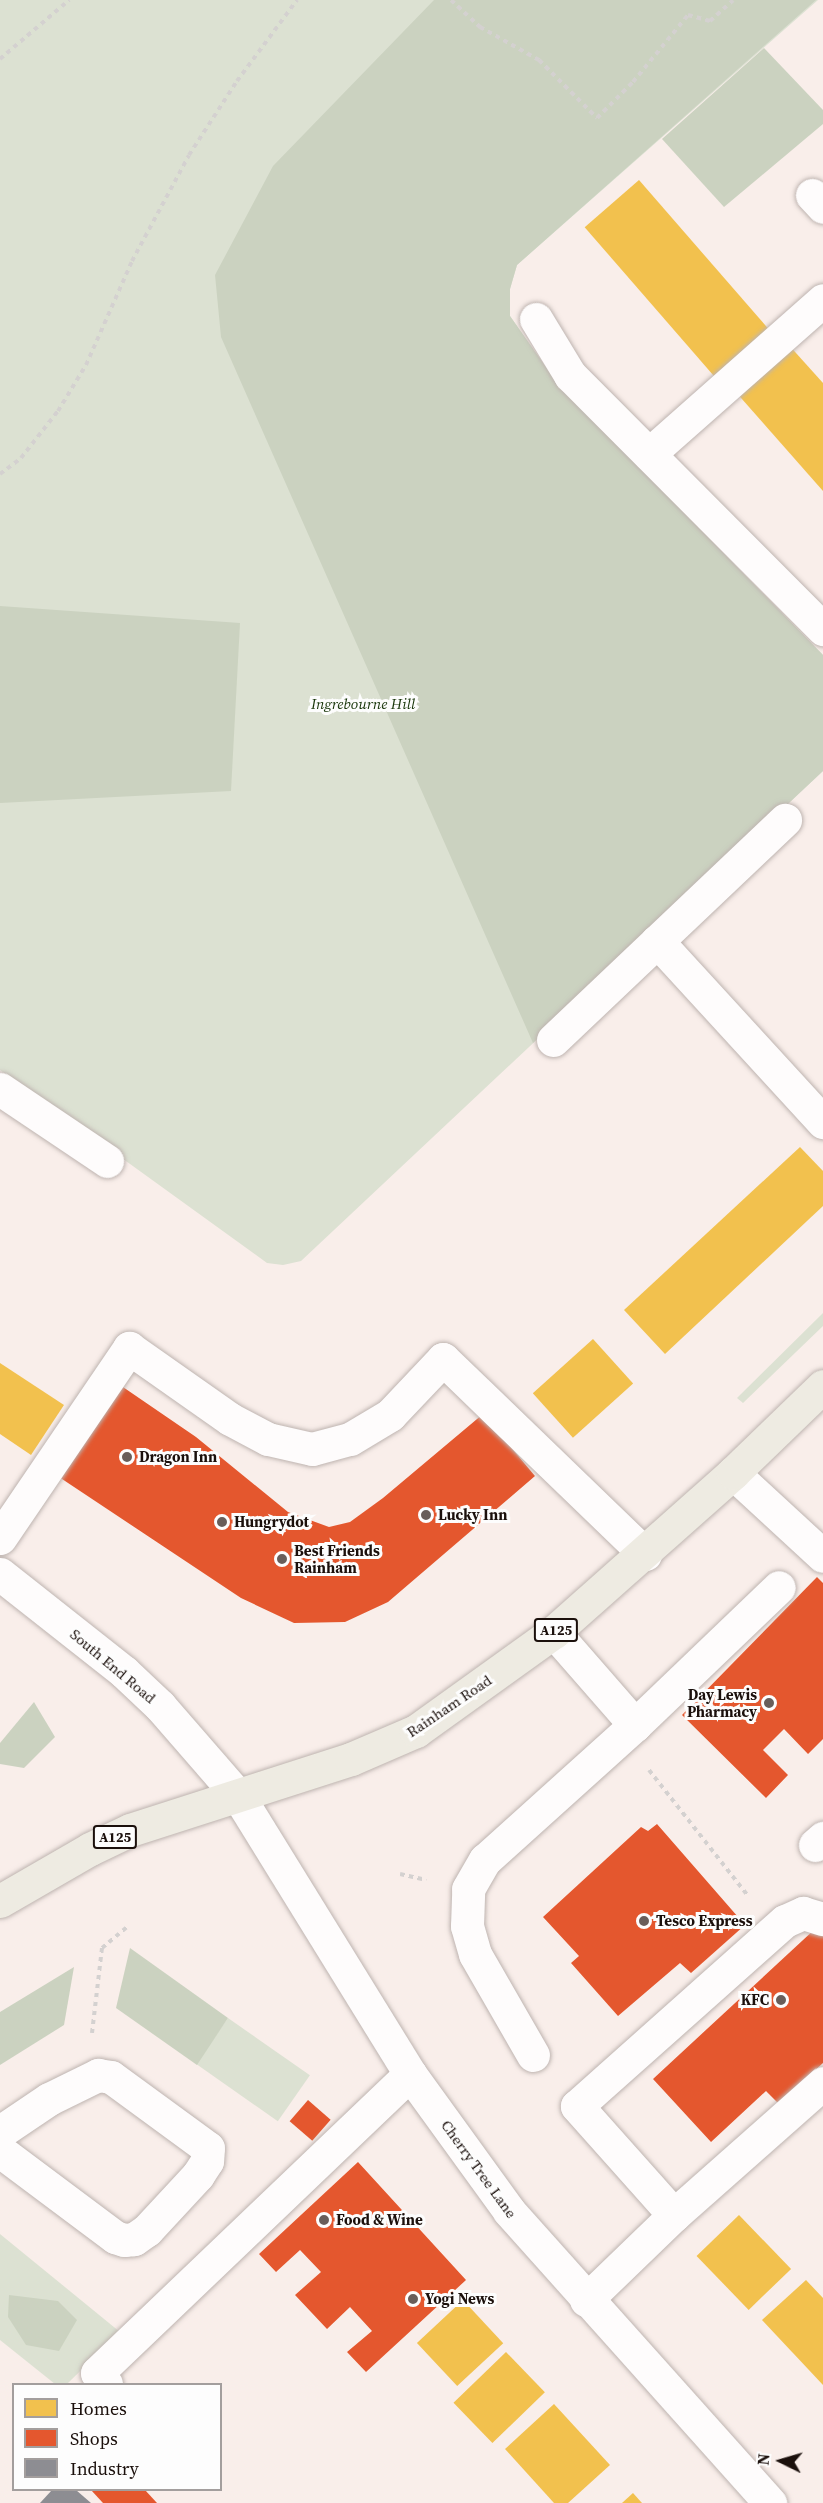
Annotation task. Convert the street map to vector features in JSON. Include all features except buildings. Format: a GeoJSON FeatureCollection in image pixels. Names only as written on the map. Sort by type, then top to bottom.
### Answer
{"type":"FeatureCollection","features":[{"type":"Feature","properties":{"kind":"main road","name":"Rainham Road"},"geometry":{"type":"LineString","coordinates":[[0,1901],[90,1849],[130,1830],[239,1797],[351,1759],[416,1731],[554,1632],[645,1554],[823,1386]]}},
{"type":"Feature","properties":{"kind":"street"},"geometry":{"type":"LineString","coordinates":[[649,454],[823,300]]}},
{"type":"Feature","properties":{"kind":"street"},"geometry":{"type":"LineString","coordinates":[[536,319],[570,375],[649,454],[818,614]]}},
{"type":"Feature","properties":{"kind":"street"},"geometry":{"type":"LineString","coordinates":[[553,1040],[784,820]]}},
{"type":"Feature","properties":{"kind":"street"},"geometry":{"type":"LineString","coordinates":[[657,941],[823,1122]]}},
{"type":"Feature","properties":{"kind":"street"},"geometry":{"type":"LineString","coordinates":[[0,1089],[107,1161]]}},
{"type":"Feature","properties":{"kind":"street"},"geometry":{"type":"LineString","coordinates":[[0,1538],[129,1348],[230,1419],[268,1439],[312,1449],[350,1439],[390,1415],[442,1359],[645,1554]]}},
{"type":"Feature","properties":{"kind":"street"},"geometry":{"type":"LineString","coordinates":[[733,1473],[823,1556]]}},
{"type":"Feature","properties":{"kind":"street","name":"South End Road"},"geometry":{"type":"LineString","coordinates":[[0,1574],[124,1672],[160,1707],[239,1797]]}},
{"type":"Feature","properties":{"kind":"street"},"geometry":{"type":"LineString","coordinates":[[533,2055],[475,1954],[468,1926],[468,1889],[485,1860],[629,1730],[779,1587]]}},
{"type":"Feature","properties":{"kind":"street"},"geometry":{"type":"LineString","coordinates":[[554,1632],[629,1730]]}},
{"type":"Feature","properties":{"kind":"street","name":"Cherry Tree Lane"},"geometry":{"type":"LineString","coordinates":[[239,1797],[410,2074],[509,2211],[586,2300],[770,2503]]}},
{"type":"Feature","properties":{"kind":"street"},"geometry":{"type":"LineString","coordinates":[[674,2215],[577,2106],[785,1921],[803,1913],[823,1919]]}},
{"type":"Feature","properties":{"kind":"street"},"geometry":{"type":"LineString","coordinates":[[104,2383],[97,2373],[410,2074]]}},
{"type":"Feature","properties":{"kind":"street"},"geometry":{"type":"LineString","coordinates":[[0,2132],[49,2098],[86,2078],[98,2075],[111,2077],[208,2148],[207,2162],[198,2175],[147,2230],[134,2239],[115,2237],[0,2151]]}},
{"type":"Feature","properties":{"kind":"street"},"geometry":{"type":"LineString","coordinates":[[586,2300],[674,2215],[823,2083]]}},
{"type":"Feature","properties":{"kind":"path"},"geometry":{"type":"LineString","coordinates":[[0,59],[69,0]]}},
{"type":"Feature","properties":{"kind":"path"},"geometry":{"type":"LineString","coordinates":[[0,474],[21,458],[58,411],[86,365],[132,261],[189,155],[237,81],[297,0]]}},
{"type":"Feature","properties":{"kind":"path"},"geometry":{"type":"LineString","coordinates":[[450,0],[480,27],[539,60],[597,118],[633,82],[688,15],[710,21],[733,0]]}},
{"type":"Feature","properties":{"kind":"path"},"geometry":{"type":"LineString","coordinates":[[629,1730],[774,1931]]}},
{"type":"Feature","properties":{"kind":"path"},"geometry":{"type":"LineString","coordinates":[[86,2078],[102,1948],[127,1927]]}},
{"type":"Feature","properties":{"kind":"green space","name":"Ingrebourne Hill"},"geometry":{"type":"Polygon","coordinates":[[[0,0],[818,0],[517,265],[510,289],[510,316],[557,383],[823,655],[823,771],[301,1261],[283,1265],[267,1263],[0,1070],[0,0]]]}},
{"type":"Feature","properties":{"kind":"green space"},"geometry":{"type":"Polygon","coordinates":[[[434,0],[816,0],[517,265],[510,289],[510,316],[557,383],[823,655],[823,771],[533,1043],[221,337],[215,275],[273,166],[434,0]]]}},
{"type":"Feature","properties":{"kind":"green space"},"geometry":{"type":"Polygon","coordinates":[[[764,48],[823,110],[823,124],[724,207],[662,139],[764,48]]]}},
{"type":"Feature","properties":{"kind":"green space"},"geometry":{"type":"Polygon","coordinates":[[[0,606],[240,623],[231,791],[0,803],[0,606]]]}},
{"type":"Feature","properties":{"kind":"green space"},"geometry":{"type":"Polygon","coordinates":[[[823,1313],[823,1326],[743,1403],[737,1398],[823,1313]]]}},
{"type":"Feature","properties":{"kind":"green space"},"geometry":{"type":"Polygon","coordinates":[[[34,1702],[55,1737],[24,1768],[0,1764],[0,1743],[34,1702]]]}},
{"type":"Feature","properties":{"kind":"green space"},"geometry":{"type":"Polygon","coordinates":[[[130,1948],[228,2018],[197,2065],[116,2008],[130,1948]]]}},
{"type":"Feature","properties":{"kind":"green space"},"geometry":{"type":"Polygon","coordinates":[[[74,1967],[64,2025],[0,2065],[0,2012],[74,1967]]]}},
{"type":"Feature","properties":{"kind":"green space"},"geometry":{"type":"Polygon","coordinates":[[[228,2018],[310,2075],[278,2121],[196,2064],[228,2018]]]}},
{"type":"Feature","properties":{"kind":"green space"},"geometry":{"type":"Polygon","coordinates":[[[0,2234],[120,2332],[68,2383],[54,2383],[0,2340],[0,2234]]]}},
{"type":"Feature","properties":{"kind":"green space"},"geometry":{"type":"Polygon","coordinates":[[[9,2295],[58,2301],[77,2320],[59,2351],[26,2345],[8,2317],[9,2295]]]}},
{"type":"Feature","properties":{"kind":"place","name":"Dragon Inn"},"geometry":{"type":"Point","coordinates":[127,1457]}},
{"type":"Feature","properties":{"kind":"place","name":"Lucky Inn"},"geometry":{"type":"Point","coordinates":[426,1515]}},
{"type":"Feature","properties":{"kind":"place","name":"Hungrydot"},"geometry":{"type":"Point","coordinates":[222,1522]}},
{"type":"Feature","properties":{"kind":"place","name":"Best Friends Rainham"},"geometry":{"type":"Point","coordinates":[282,1559]}},
{"type":"Feature","properties":{"kind":"place","name":"Day Lewis Pharmacy"},"geometry":{"type":"Point","coordinates":[769,1703]}},
{"type":"Feature","properties":{"kind":"place","name":"Tesco Express"},"geometry":{"type":"Point","coordinates":[644,1921]}},
{"type":"Feature","properties":{"kind":"place","name":"KFC"},"geometry":{"type":"Point","coordinates":[781,2000]}},
{"type":"Feature","properties":{"kind":"place","name":"Food & Wine"},"geometry":{"type":"Point","coordinates":[324,2220]}},
{"type":"Feature","properties":{"kind":"place","name":"Yogi News"},"geometry":{"type":"Point","coordinates":[413,2299]}}]}
